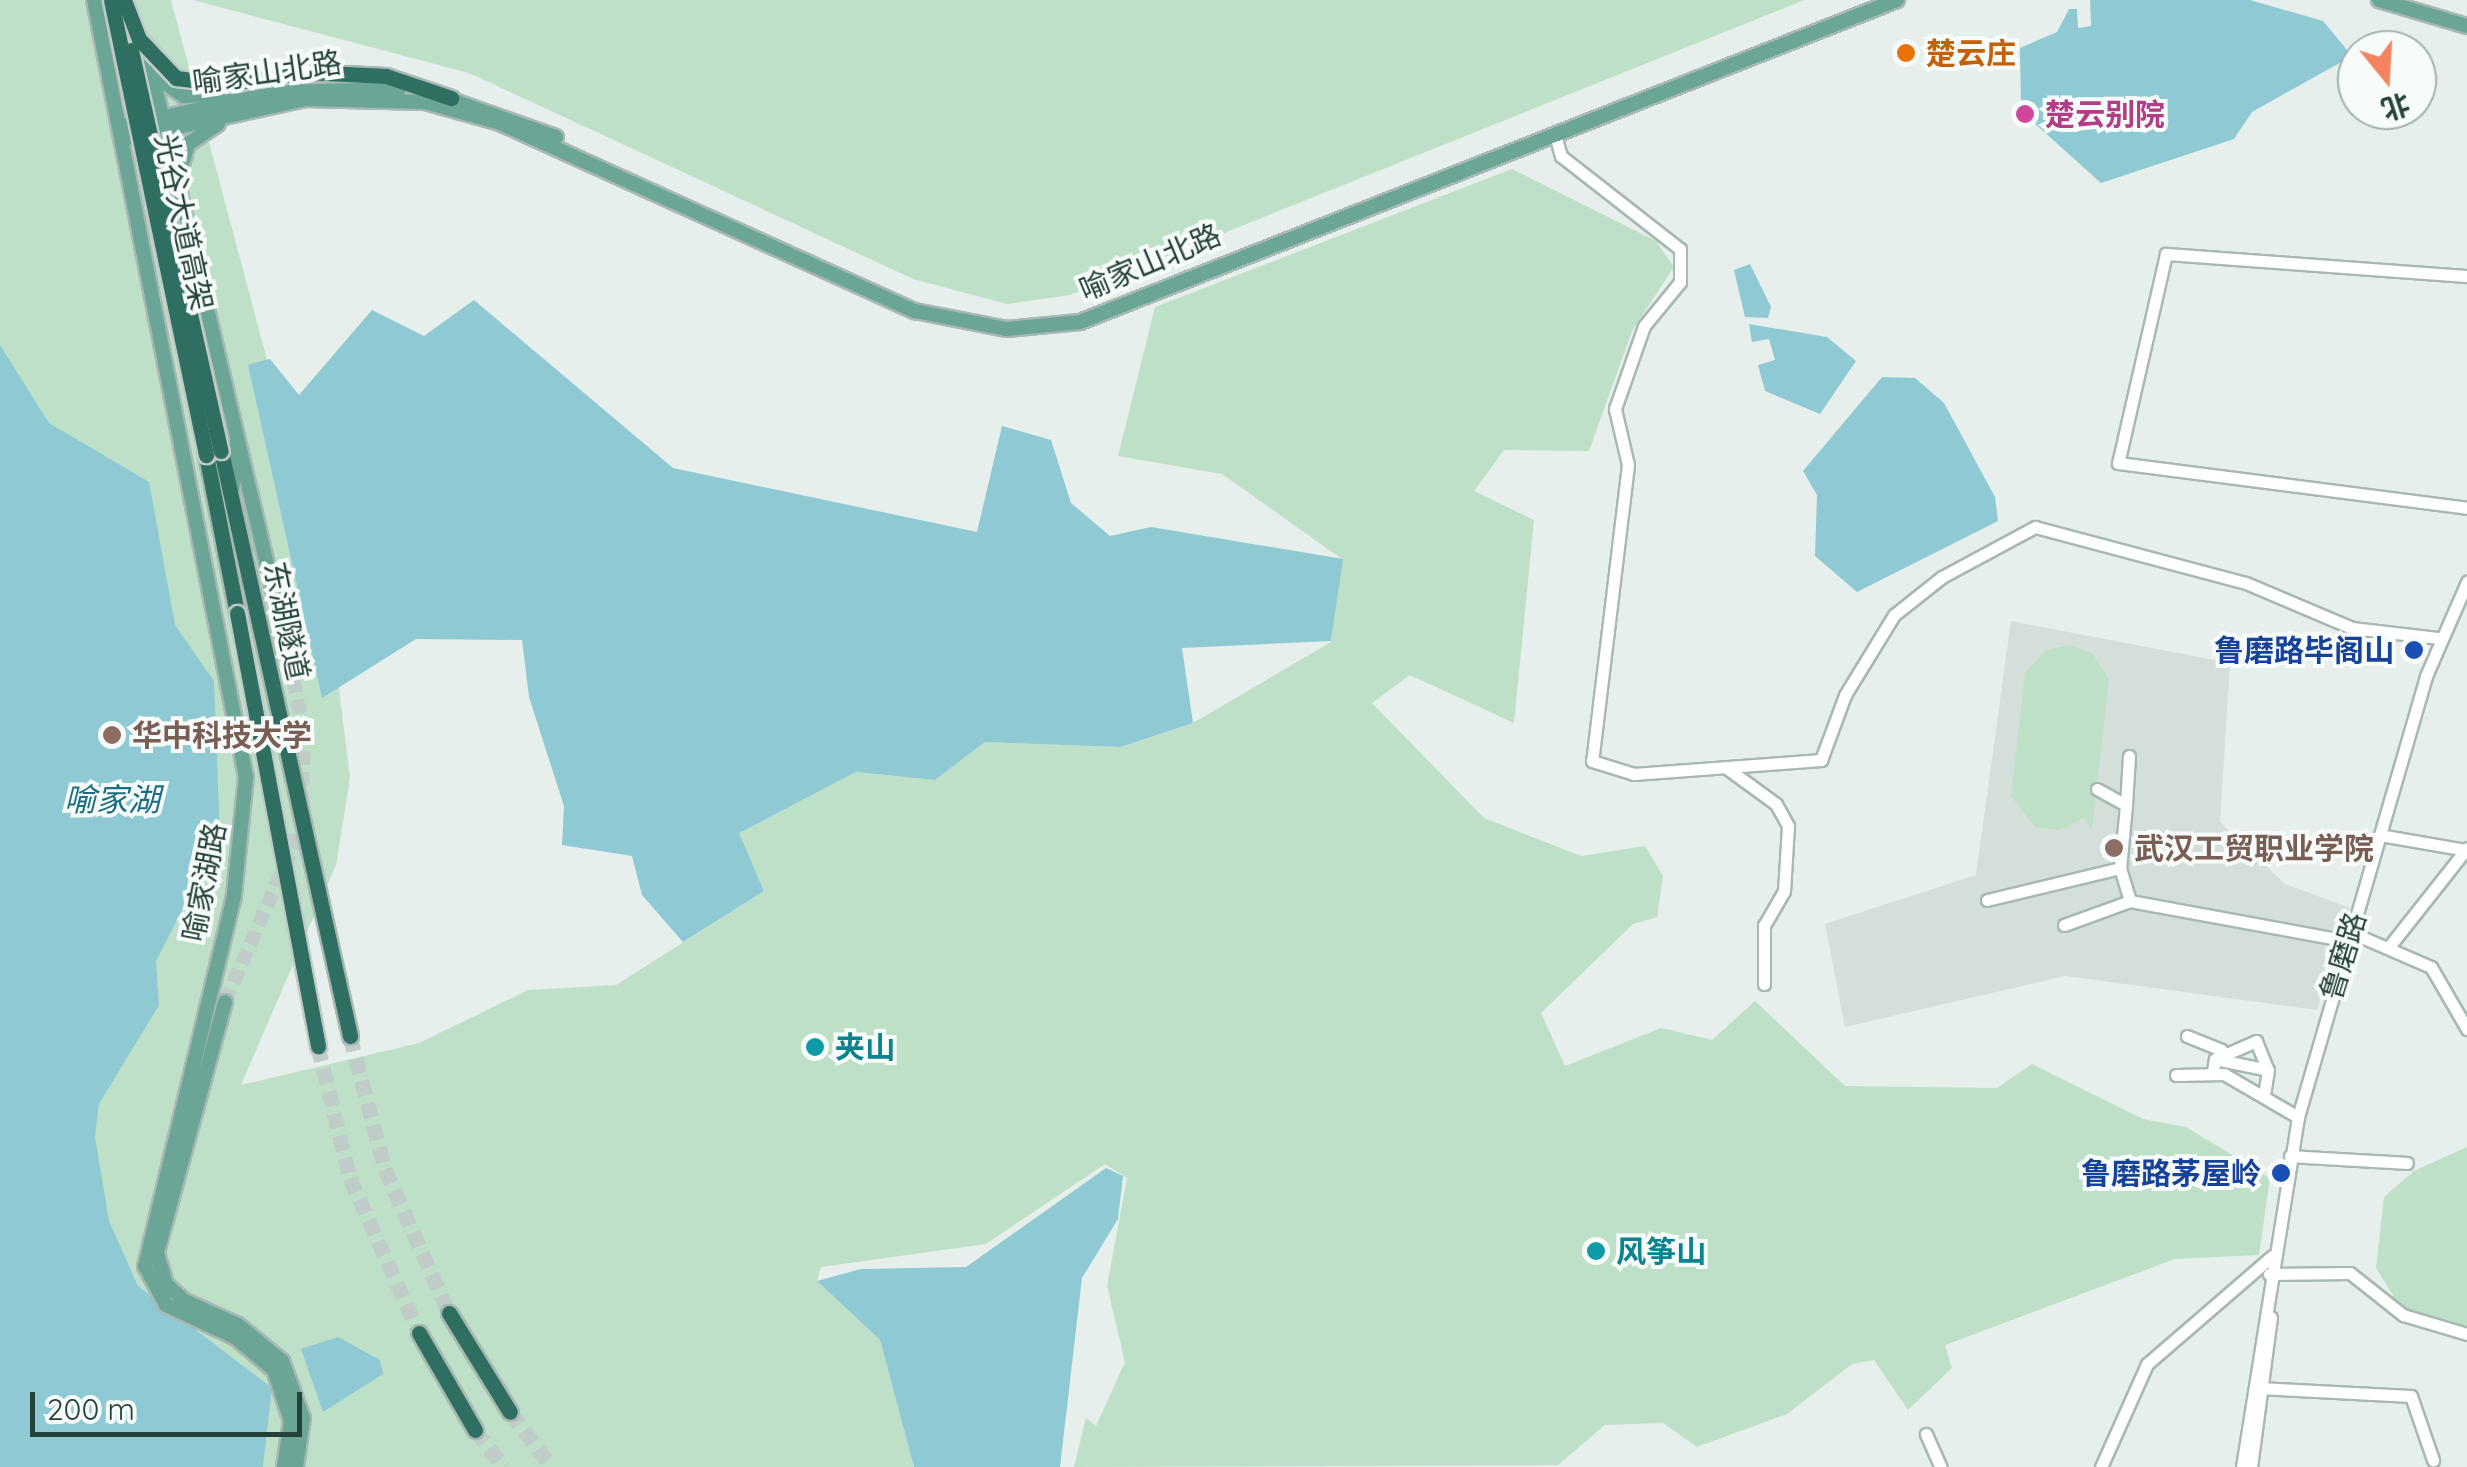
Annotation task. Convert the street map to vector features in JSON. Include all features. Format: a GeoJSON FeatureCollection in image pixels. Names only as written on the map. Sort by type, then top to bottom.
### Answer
{"type":"FeatureCollection","features":[{"type":"Feature","properties":{"kind":"highway","name":"光谷大道高架"},"geometry":{"type":"LineString","coordinates":[[111,0],[214,453]]}},
{"type":"Feature","properties":{"kind":"highway","name":"光谷大道高架"},"geometry":{"type":"LineString","coordinates":[[122,0],[214,453]]}},
{"type":"Feature","properties":{"kind":"highway"},"geometry":{"type":"LineString","coordinates":[[122,0],[139,38],[176,78],[225,84],[306,72],[386,76],[451,98]]}},
{"type":"Feature","properties":{"kind":"highway","name":"东湖隧道"},"geometry":{"type":"LineString","coordinates":[[214,453],[231,496],[350,1036]]}},
{"type":"Feature","properties":{"kind":"highway","name":"东湖隧道"},"geometry":{"type":"LineString","coordinates":[[214,453],[220,525],[318,1046]]}},
{"type":"Feature","properties":{"kind":"highway"},"geometry":{"type":"LineString","coordinates":[[449,1313],[510,1412]]}},
{"type":"Feature","properties":{"kind":"highway"},"geometry":{"type":"LineString","coordinates":[[419,1334],[475,1430]]}},
{"type":"Feature","properties":{"kind":"main road","name":"喻家湖路"},"geometry":{"type":"LineString","coordinates":[[94,0],[126,132],[238,704],[244,844],[146,1266],[166,1305],[236,1338],[274,1370],[290,1411],[284,1467]]}},
{"type":"Feature","properties":{"kind":"main road"},"geometry":{"type":"LineString","coordinates":[[132,0],[182,180],[291,667]]}},
{"type":"Feature","properties":{"kind":"main road","name":"喻家山北路"},"geometry":{"type":"LineString","coordinates":[[126,132],[279,98],[370,87],[451,98],[512,117],[917,303],[1007,321],[1078,314],[1874,0]]}},
{"type":"Feature","properties":{"kind":"main road","name":"喻家山北路"},"geometry":{"type":"LineString","coordinates":[[279,98],[393,98],[500,123],[915,311],[1007,329],[1080,322],[1897,0]]}},
{"type":"Feature","properties":{"kind":"main road"},"geometry":{"type":"LineString","coordinates":[[2379,0],[2467,26]]}},
{"type":"Feature","properties":{"kind":"main road"},"geometry":{"type":"LineString","coordinates":[[2408,0],[2467,18]]}},
{"type":"Feature","properties":{"kind":"main road"},"geometry":{"type":"LineString","coordinates":[[151,64],[184,96],[279,98]]}},
{"type":"Feature","properties":{"kind":"main road"},"geometry":{"type":"LineString","coordinates":[[182,180],[183,152],[197,135],[279,98]]}},
{"type":"Feature","properties":{"kind":"main road"},"geometry":{"type":"LineString","coordinates":[[231,496],[238,431]]}},
{"type":"Feature","properties":{"kind":"main road"},"geometry":{"type":"LineString","coordinates":[[189,457],[220,525]]}},
{"type":"Feature","properties":{"kind":"main road"},"geometry":{"type":"LineString","coordinates":[[225,1002],[157,1254],[166,1284],[182,1300],[238,1325],[282,1361],[304,1418],[296,1467]]}},
{"type":"Feature","properties":{"kind":"street"},"geometry":{"type":"LineString","coordinates":[[1555,135],[1561,156],[1680,249],[1680,282],[1644,326],[1615,409],[1628,465],[1592,761],[1634,774],[1821,760],[1846,695],[1894,615],[1942,576],[2035,526],[2246,583],[2352,628],[2439,638]]}},
{"type":"Feature","properties":{"kind":"street"},"geometry":{"type":"LineString","coordinates":[[2467,276],[2166,254],[2118,463],[2467,508]]}},
{"type":"Feature","properties":{"kind":"street","name":"鲁磨路"},"geometry":{"type":"LineString","coordinates":[[2273,1274],[2272,1256],[2298,1116],[2348,937],[2439,638],[2464,600],[2467,582]]}},
{"type":"Feature","properties":{"kind":"street"},"geometry":{"type":"LineString","coordinates":[[2129,756],[2120,868],[2130,901]]}},
{"type":"Feature","properties":{"kind":"street"},"geometry":{"type":"LineString","coordinates":[[1728,769],[1776,804],[1788,826],[1784,892],[1764,925],[1764,984]]}},
{"type":"Feature","properties":{"kind":"street"},"geometry":{"type":"LineString","coordinates":[[2097,788],[2126,805]]}},
{"type":"Feature","properties":{"kind":"street"},"geometry":{"type":"LineString","coordinates":[[2380,835],[2466,849],[2388,948]]}},
{"type":"Feature","properties":{"kind":"street"},"geometry":{"type":"LineString","coordinates":[[1987,900],[2120,868]]}},
{"type":"Feature","properties":{"kind":"street"},"geometry":{"type":"LineString","coordinates":[[2064,925],[2130,901],[2348,937],[2388,948],[2444,978],[2467,1029]]}},
{"type":"Feature","properties":{"kind":"street"},"geometry":{"type":"LineString","coordinates":[[2187,1036],[2298,1116]]}},
{"type":"Feature","properties":{"kind":"street"},"geometry":{"type":"LineString","coordinates":[[2176,1075],[2256,1041],[2268,1070],[2264,1095]]}},
{"type":"Feature","properties":{"kind":"street"},"geometry":{"type":"LineString","coordinates":[[2216,1060],[2268,1070]]}},
{"type":"Feature","properties":{"kind":"street"},"geometry":{"type":"LineString","coordinates":[[2290,1156],[2407,1164]]}},
{"type":"Feature","properties":{"kind":"street","name":"鲁磨路"},"geometry":{"type":"LineString","coordinates":[[2242,1467],[2257,1388],[2278,1223]]}},
{"type":"Feature","properties":{"kind":"street"},"geometry":{"type":"LineString","coordinates":[[2101,1467],[2147,1364],[2272,1256]]}},
{"type":"Feature","properties":{"kind":"street"},"geometry":{"type":"LineString","coordinates":[[2273,1274],[2350,1273],[2402,1316],[2467,1334]]}},
{"type":"Feature","properties":{"kind":"street"},"geometry":{"type":"LineString","coordinates":[[2257,1388],[2411,1396],[2434,1460]]}},
{"type":"Feature","properties":{"kind":"street","name":"鲁磨路"},"geometry":{"type":"LineString","coordinates":[[2252,1467],[2257,1388]]}},
{"type":"Feature","properties":{"kind":"street"},"geometry":{"type":"LineString","coordinates":[[1926,1434],[1941,1467]]}},
{"type":"Feature","properties":{"kind":"shaded area","name":"武汉工贸职业学院"},"geometry":{"type":"Polygon","coordinates":[[[2011,621],[2230,663],[2220,822],[2285,884],[2350,908],[2317,1010],[2065,976],[1845,1027],[1825,924],[1976,875],[2011,621]]]}},
{"type":"Feature","properties":{"kind":"green space"},"geometry":{"type":"Polygon","coordinates":[[[0,0],[171,0],[325,577],[350,778],[336,865],[241,1085],[419,1043],[528,990],[616,985],[764,891],[738,833],[856,772],[935,780],[985,742],[1122,747],[1193,723],[1331,642],[1342,559],[1222,474],[1118,456],[1155,307],[1512,169],[1656,241],[1674,267],[1632,331],[1589,451],[1504,450],[1474,491],[1534,520],[1514,723],[1410,675],[1372,703],[1484,818],[1581,856],[1645,846],[1663,876],[1657,917],[1633,924],[1541,1013],[1565,1066],[1661,1028],[1712,1040],[1755,1001],[1845,1086],[1997,1088],[2032,1064],[2143,1119],[2186,1127],[2270,1178],[2259,1255],[2175,1259],[1945,1345],[1952,1368],[1908,1410],[1874,1360],[1852,1364],[1787,1414],[1697,1447],[1663,1423],[1605,1425],[1558,1465],[1074,1467],[1086,1418],[1096,1426],[1125,1362],[1107,1286],[1127,1178],[1105,1164],[986,1244],[821,1267],[817,1281],[880,1340],[914,1467],[0,1467],[0,0]]]}},
{"type":"Feature","properties":{"kind":"green space"},"geometry":{"type":"Polygon","coordinates":[[[193,0],[1804,0],[1070,295],[1007,304],[913,279],[469,73],[193,0]]]}},
{"type":"Feature","properties":{"kind":"green space"},"geometry":{"type":"Polygon","coordinates":[[[2069,645],[2092,653],[2109,679],[2092,830],[2084,818],[2059,830],[2035,827],[2011,796],[2025,673],[2046,650],[2069,645]]]}},
{"type":"Feature","properties":{"kind":"green space"},"geometry":{"type":"Polygon","coordinates":[[[2467,1147],[2467,1328],[2400,1307],[2376,1268],[2384,1197],[2414,1171],[2467,1147]]]}},
{"type":"Feature","properties":{"kind":"water"},"geometry":{"type":"Polygon","coordinates":[[[2090,0],[2250,0],[2323,21],[2337,38],[2337,64],[2252,112],[2234,139],[2101,183],[2021,111],[2020,48],[2057,32],[2069,9],[2077,9],[2078,28],[2091,26],[2090,0]]]}},
{"type":"Feature","properties":{"kind":"water"},"geometry":{"type":"Polygon","coordinates":[[[1750,264],[1771,307],[1768,318],[1745,317],[1734,270],[1750,264]]]}},
{"type":"Feature","properties":{"kind":"water"},"geometry":{"type":"Polygon","coordinates":[[[474,300],[673,468],[977,532],[1002,426],[1051,440],[1071,503],[1110,536],[1151,527],[1343,559],[1331,641],[1182,648],[1193,723],[1121,747],[985,742],[935,780],[856,772],[739,833],[764,891],[683,942],[642,895],[632,856],[562,845],[564,806],[529,697],[522,640],[416,639],[322,698],[248,365],[270,359],[299,395],[372,310],[424,336],[474,300]]]}},
{"type":"Feature","properties":{"kind":"water"},"geometry":{"type":"Polygon","coordinates":[[[1749,324],[1827,337],[1856,361],[1820,414],[1765,391],[1758,365],[1775,360],[1769,339],[1752,342],[1749,324]]]}},
{"type":"Feature","properties":{"kind":"water","name":"喻家湖"},"geometry":{"type":"Polygon","coordinates":[[[0,345],[49,423],[149,482],[175,625],[214,681],[220,836],[156,961],[159,1005],[99,1104],[95,1137],[109,1221],[138,1286],[272,1388],[263,1467],[0,1467],[0,345]]]}},
{"type":"Feature","properties":{"kind":"water"},"geometry":{"type":"Polygon","coordinates":[[[1882,377],[1915,378],[1944,403],[1995,497],[1998,521],[1857,592],[1815,556],[1817,495],[1803,471],[1882,377]]]}},
{"type":"Feature","properties":{"kind":"water"},"geometry":{"type":"Polygon","coordinates":[[[1106,1168],[1123,1176],[1118,1219],[1082,1278],[1060,1467],[914,1467],[880,1340],[817,1281],[861,1269],[966,1267],[1106,1168]]]}},
{"type":"Feature","properties":{"kind":"water"},"geometry":{"type":"Polygon","coordinates":[[[338,1337],[380,1360],[383,1374],[323,1412],[301,1349],[338,1337]]]}},
{"type":"Feature","properties":{"kind":"tunnel"},"geometry":{"type":"LineString","coordinates":[[225,1002],[301,828],[304,734],[291,667]]}},
{"type":"Feature","properties":{"kind":"tunnel"},"geometry":{"type":"LineString","coordinates":[[350,1036],[385,1169],[449,1313]]}},
{"type":"Feature","properties":{"kind":"tunnel"},"geometry":{"type":"LineString","coordinates":[[318,1046],[350,1178],[419,1333]]}},
{"type":"Feature","properties":{"kind":"tunnel"},"geometry":{"type":"LineString","coordinates":[[510,1412],[552,1467]]}},
{"type":"Feature","properties":{"kind":"tunnel"},"geometry":{"type":"LineString","coordinates":[[475,1430],[504,1467]]}},
{"type":"Feature","properties":{"kind":"place","name":"楚云庄"},"geometry":{"type":"Point","coordinates":[1906,53]}},
{"type":"Feature","properties":{"kind":"place","name":"楚云别院"},"geometry":{"type":"Point","coordinates":[2025,114]}},
{"type":"Feature","properties":{"kind":"place","name":"鲁磨路毕阁山"},"geometry":{"type":"Point","coordinates":[2414,650]}},
{"type":"Feature","properties":{"kind":"place","name":"华中科技大学"},"geometry":{"type":"Point","coordinates":[112,735]}},
{"type":"Feature","properties":{"kind":"place","name":"武汉工贸职业学院"},"geometry":{"type":"Point","coordinates":[2114,848]}},
{"type":"Feature","properties":{"kind":"place","name":"夹山"},"geometry":{"type":"Point","coordinates":[815,1047]}},
{"type":"Feature","properties":{"kind":"place","name":"鲁磨路茅屋岭"},"geometry":{"type":"Point","coordinates":[2281,1173]}},
{"type":"Feature","properties":{"kind":"place","name":"风筝山"},"geometry":{"type":"Point","coordinates":[1596,1251]}}]}
